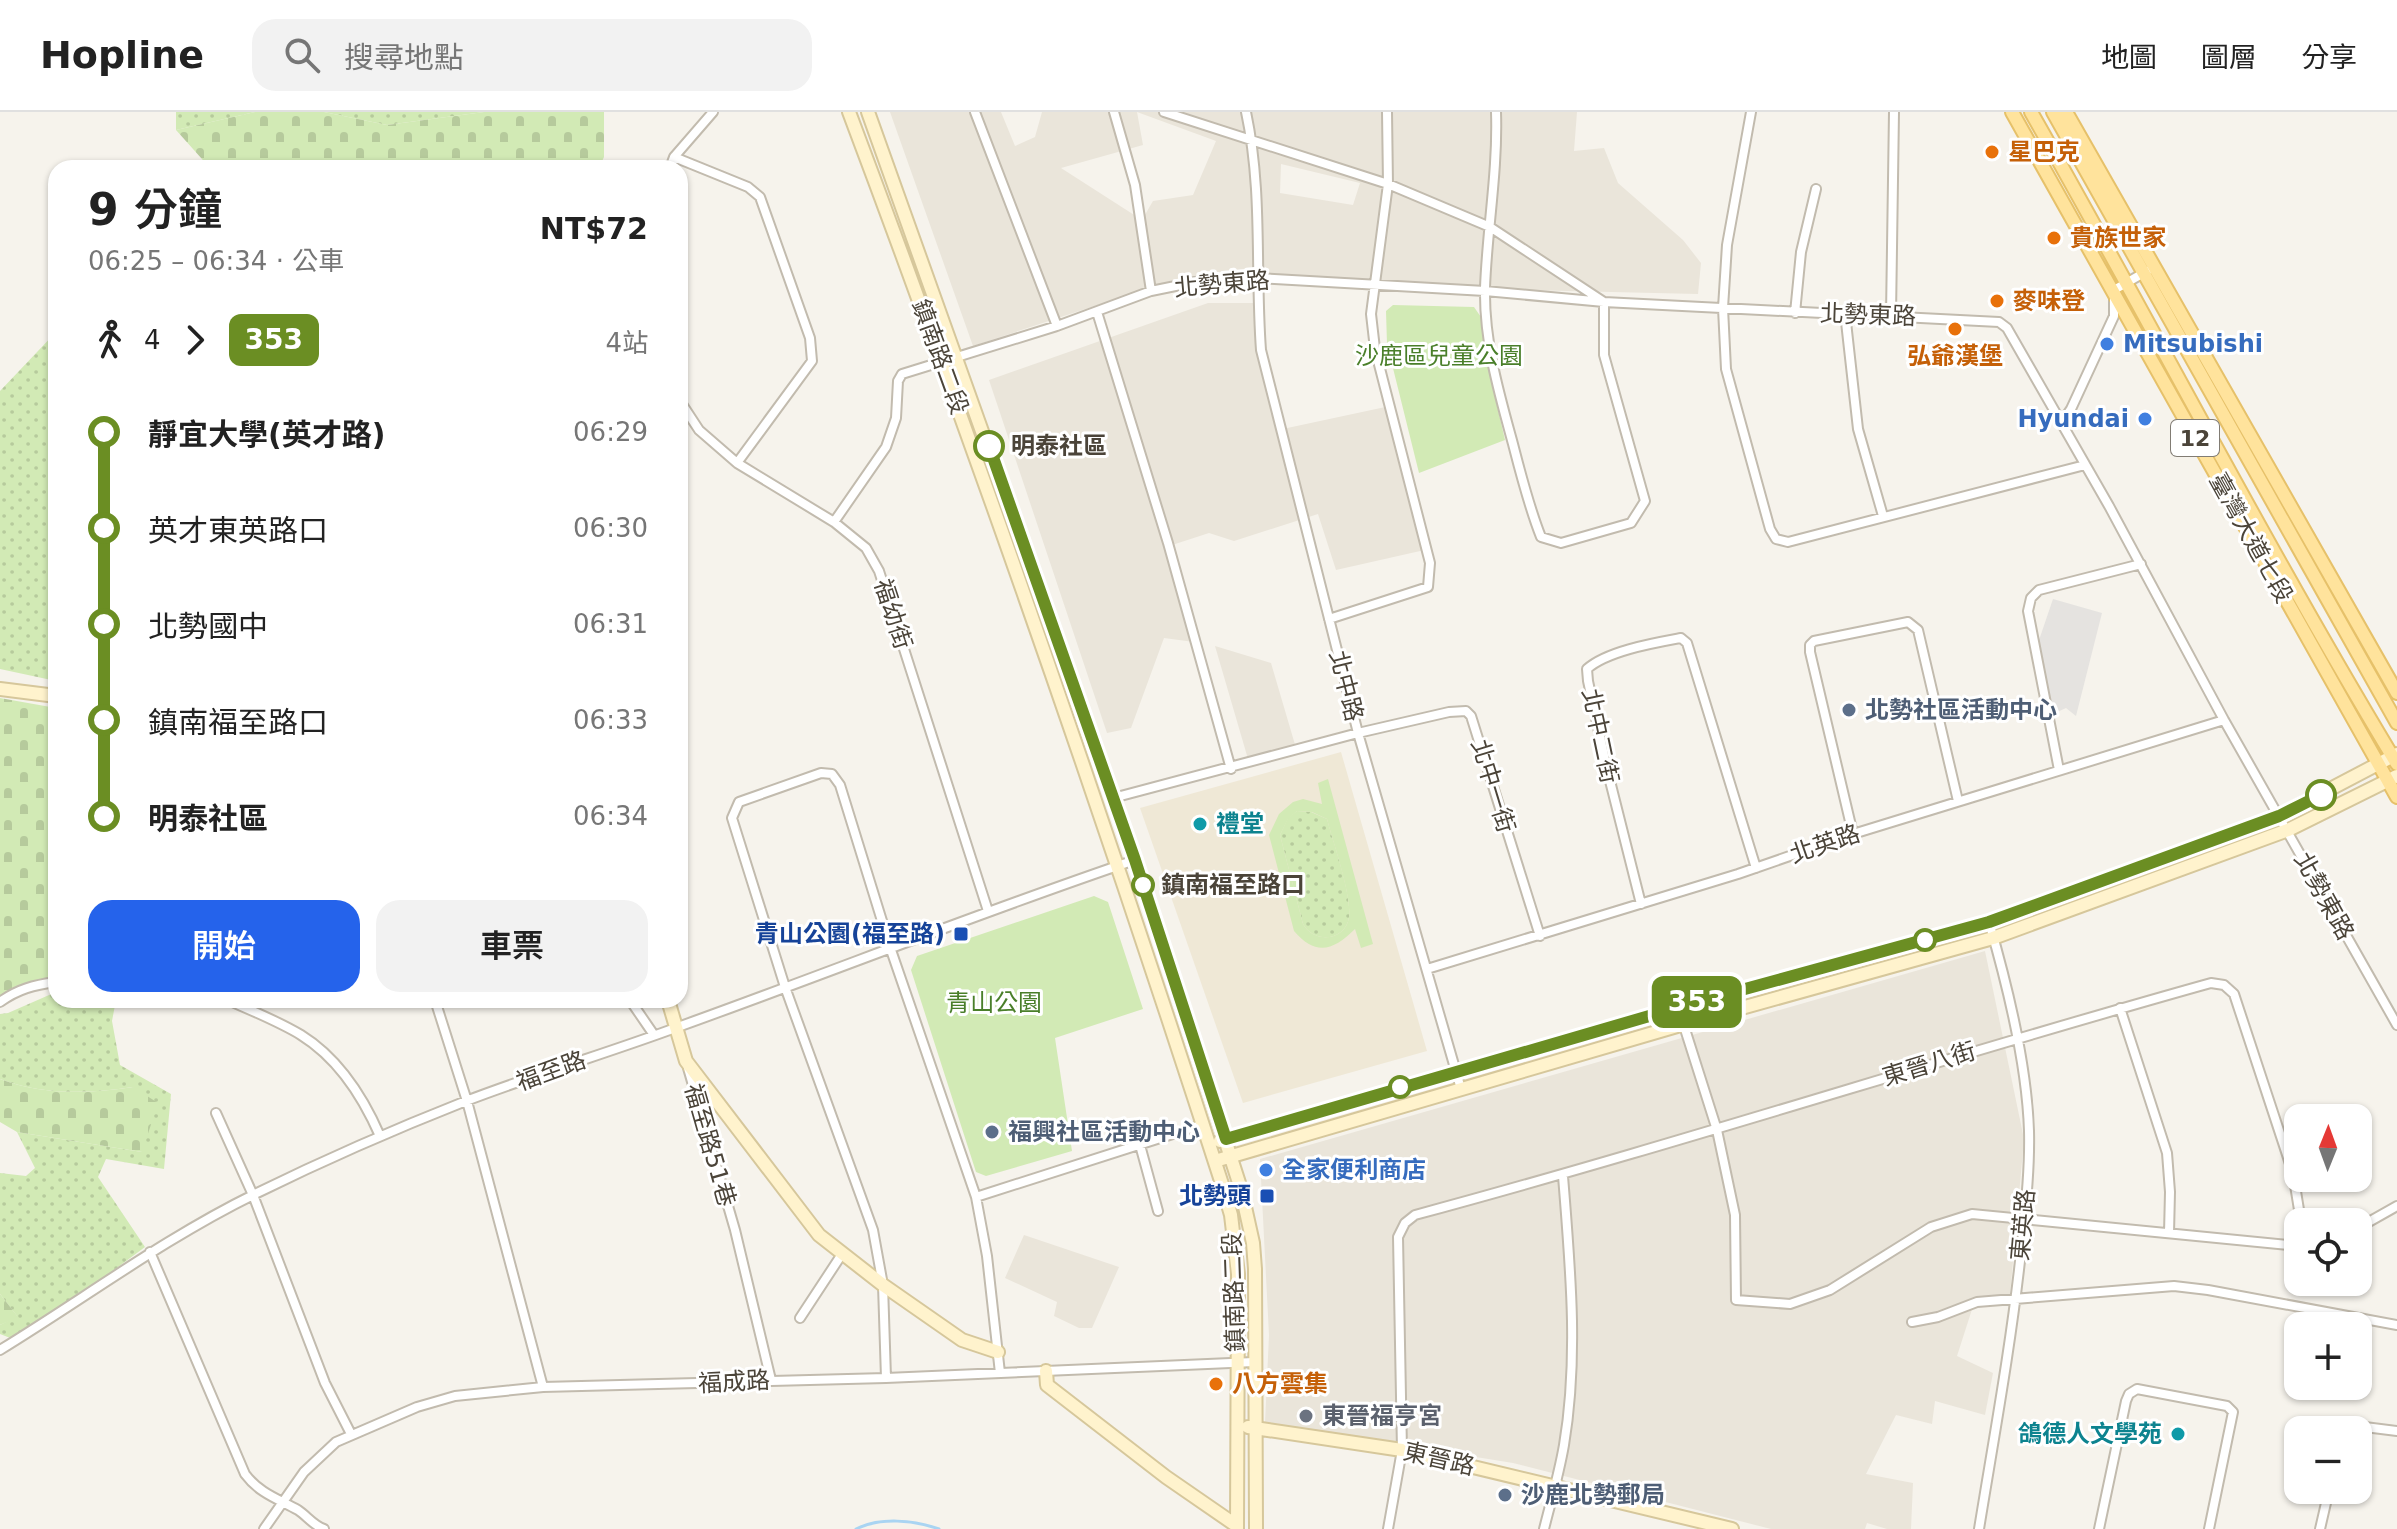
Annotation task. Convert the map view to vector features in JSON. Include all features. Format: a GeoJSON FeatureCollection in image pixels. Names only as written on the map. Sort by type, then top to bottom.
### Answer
{"type":"FeatureCollection","features":[{"type":"Feature","properties":{"kind":"main road","name":"臺灣大道七段"},"geometry":{"type":"LineString","coordinates":[[2012,112],[2378,764],[2394,781],[2397,797]]}},
{"type":"Feature","properties":{"kind":"main road","name":"臺灣大道七段"},"geometry":{"type":"LineString","coordinates":[[2031,112],[2128,282],[2256,519],[2395,758]]}},
{"type":"Feature","properties":{"kind":"main road","name":"臺灣大道七段"},"geometry":{"type":"LineString","coordinates":[[2053,112],[2150,270],[2397,693]]}},
{"type":"Feature","properties":{"kind":"main road","name":"臺灣大道七段"},"geometry":{"type":"LineString","coordinates":[[2066,112],[2150,270],[2191,361],[2397,723]]}},
{"type":"Feature","properties":{"kind":"street"},"geometry":{"type":"LineString","coordinates":[[673,160],[713,112]]}},
{"type":"Feature","properties":{"kind":"street","name":"鎮南路二段"},"geometry":{"type":"LineString","coordinates":[[849,112],[943,362],[1215,1161],[1234,1232],[1238,1274],[1237,1527]]}},
{"type":"Feature","properties":{"kind":"street","name":"鎮南路二段"},"geometry":{"type":"LineString","coordinates":[[868,112],[1135,860],[1232,1156],[1253,1243],[1256,1529]]}},
{"type":"Feature","properties":{"kind":"street"},"geometry":{"type":"LineString","coordinates":[[975,112],[1057,326]]}},
{"type":"Feature","properties":{"kind":"street"},"geometry":{"type":"LineString","coordinates":[[1114,112],[1135,185],[1151,291]]}},
{"type":"Feature","properties":{"kind":"street"},"geometry":{"type":"LineString","coordinates":[[1164,112],[1388,184],[1490,227],[1604,302],[1604,355],[1645,501],[1631,523],[1561,543],[1541,537],[1492,366],[1485,291],[1490,227],[1496,112]]}},
{"type":"Feature","properties":{"kind":"street","name":"北中路"},"geometry":{"type":"LineString","coordinates":[[1246,112],[1259,206],[1257,297],[1261,350],[1358,733],[1461,1089]]}},
{"type":"Feature","properties":{"kind":"street"},"geometry":{"type":"LineString","coordinates":[[1329,619],[1428,587],[1430,563],[1375,349],[1371,314],[1385,226],[1387,112]]}},
{"type":"Feature","properties":{"kind":"street"},"geometry":{"type":"LineString","coordinates":[[1751,112],[1727,245],[1723,308],[1726,369],[1770,529],[1776,539],[1788,542],[2085,465]]}},
{"type":"Feature","properties":{"kind":"street"},"geometry":{"type":"LineString","coordinates":[[1891,315],[1894,112]]}},
{"type":"Feature","properties":{"kind":"street"},"geometry":{"type":"LineString","coordinates":[[674,157],[681,160]]}},
{"type":"Feature","properties":{"kind":"street"},"geometry":{"type":"LineString","coordinates":[[688,163],[748,187],[760,197],[810,338],[812,361],[737,463]]}},
{"type":"Feature","properties":{"kind":"street"},"geometry":{"type":"LineString","coordinates":[[1795,313],[1801,252],[1816,189]]}},
{"type":"Feature","properties":{"kind":"street"},"geometry":{"type":"LineString","coordinates":[[2062,422],[2114,316],[2114,290],[2150,270]]}},
{"type":"Feature","properties":{"kind":"street","name":"北勢東路"},"geometry":{"type":"LineString","coordinates":[[834,522],[886,447],[896,418],[898,381],[902,374],[1057,326],[1151,291],[1195,282],[1258,278],[1485,291],[1604,302],[1999,322],[2007,328],[2062,422],[2224,720],[2397,1025]]}},
{"type":"Feature","properties":{"kind":"street"},"geometry":{"type":"LineString","coordinates":[[1097,312],[1168,543],[1231,769]]}},
{"type":"Feature","properties":{"kind":"street"},"geometry":{"type":"LineString","coordinates":[[1845,313],[1858,429],[1883,516]]}},
{"type":"Feature","properties":{"kind":"street","name":"福幼街"},"geometry":{"type":"LineString","coordinates":[[688,413],[699,430],[737,463],[834,522],[866,548],[879,571],[988,911]]}},
{"type":"Feature","properties":{"kind":"street"},"geometry":{"type":"LineString","coordinates":[[2059,770],[2028,611],[2031,598],[2039,590],[2141,564]]}},
{"type":"Feature","properties":{"kind":"street"},"geometry":{"type":"LineString","coordinates":[[1853,834],[1810,652],[1814,641],[1908,622],[1918,630],[1958,801]]}},
{"type":"Feature","properties":{"kind":"street","name":"北中二街"},"geometry":{"type":"LineString","coordinates":[[1641,904],[1607,769],[1587,669],[1596,661],[1681,638],[1687,643],[1756,868]]}},
{"type":"Feature","properties":{"kind":"street"},"geometry":{"type":"LineString","coordinates":[[0,689],[48,695]]}},
{"type":"Feature","properties":{"kind":"street","name":"北中一街"},"geometry":{"type":"LineString","coordinates":[[1113,798],[1358,733],[1449,712],[1466,711],[1471,716],[1540,936]]}},
{"type":"Feature","properties":{"kind":"street","name":"北英路"},"geometry":{"type":"LineString","coordinates":[[1427,969],[2224,720]]}},
{"type":"Feature","properties":{"kind":"street"},"geometry":{"type":"LineString","coordinates":[[1210,1144],[1678,1007],[1989,922],[2279,816],[2395,758]]}},
{"type":"Feature","properties":{"kind":"street"},"geometry":{"type":"LineString","coordinates":[[886,1378],[883,1285],[873,1230],[785,987],[732,818],[739,802],[821,773],[832,774],[840,785],[891,950],[976,1197],[987,1256],[1000,1373]]}},
{"type":"Feature","properties":{"kind":"street"},"geometry":{"type":"LineString","coordinates":[[1215,1161],[1684,1024],[1993,938],[2288,830],[2394,781]]}},
{"type":"Feature","properties":{"kind":"street","name":"福至路"},"geometry":{"type":"LineString","coordinates":[[0,1350],[150,1252],[253,1195],[380,1136],[467,1101],[1135,860]]}},
{"type":"Feature","properties":{"kind":"street","name":"東英路"},"geometry":{"type":"LineString","coordinates":[[1979,1529],[2016,1300],[2029,1132],[2017,1037],[1989,922]]}},
{"type":"Feature","properties":{"kind":"street"},"geometry":{"type":"LineString","coordinates":[[0,1002],[14,992],[48,983]]}},
{"type":"Feature","properties":{"kind":"street","name":"東晉八街"},"geometry":{"type":"LineString","coordinates":[[1402,1450],[1397,1247],[1400,1231],[1415,1215],[1563,1176],[2017,1037],[2211,983],[2224,985],[2234,994],[2293,1173],[2299,1208]]}},
{"type":"Feature","properties":{"kind":"street"},"geometry":{"type":"LineString","coordinates":[[1678,1007],[1717,1130],[1735,1215],[1736,1300],[1790,1304],[1830,1290],[1931,1227],[1972,1214],[2284,1245]]}},
{"type":"Feature","properties":{"kind":"street"},"geometry":{"type":"LineString","coordinates":[[245,1008],[301,1035],[324,1053],[363,1099],[380,1136]]}},
{"type":"Feature","properties":{"kind":"street"},"geometry":{"type":"LineString","coordinates":[[438,1008],[467,1101],[543,1387]]}},
{"type":"Feature","properties":{"kind":"street"},"geometry":{"type":"LineString","coordinates":[[635,1008],[654,1035]]}},
{"type":"Feature","properties":{"kind":"street"},"geometry":{"type":"LineString","coordinates":[[670,1008],[686,1061]]}},
{"type":"Feature","properties":{"kind":"street"},"geometry":{"type":"LineString","coordinates":[[2120,1008],[2167,1153],[2169,1233]]}},
{"type":"Feature","properties":{"kind":"street","name":"福至路51巷"},"geometry":{"type":"LineString","coordinates":[[686,1061],[819,1235],[883,1285],[962,1340],[998,1352]]}},
{"type":"Feature","properties":{"kind":"street","name":"福至路51巷"},"geometry":{"type":"LineString","coordinates":[[686,1061],[735,1230],[771,1380]]}},
{"type":"Feature","properties":{"kind":"street"},"geometry":{"type":"LineString","coordinates":[[216,1113],[253,1195],[325,1383],[351,1434]]}},
{"type":"Feature","properties":{"kind":"street"},"geometry":{"type":"LineString","coordinates":[[976,1197],[1204,1124]]}},
{"type":"Feature","properties":{"kind":"street"},"geometry":{"type":"LineString","coordinates":[[1140,1145],[1158,1211]]}},
{"type":"Feature","properties":{"kind":"street"},"geometry":{"type":"LineString","coordinates":[[1544,1529],[1568,1419],[1572,1351],[1563,1176]]}},
{"type":"Feature","properties":{"kind":"street"},"geometry":{"type":"LineString","coordinates":[[2372,1220],[2397,1206]]}},
{"type":"Feature","properties":{"kind":"street"},"geometry":{"type":"LineString","coordinates":[[150,1252],[245,1474],[254,1486],[324,1529]]}},
{"type":"Feature","properties":{"kind":"street"},"geometry":{"type":"LineString","coordinates":[[800,1318],[842,1254]]}},
{"type":"Feature","properties":{"kind":"street"},"geometry":{"type":"LineString","coordinates":[[1912,1322],[1938,1317],[1977,1302],[2174,1286],[2397,1325]]}},
{"type":"Feature","properties":{"kind":"street","name":"福成路"},"geometry":{"type":"LineString","coordinates":[[264,1529],[280,1503],[320,1454],[351,1434],[417,1407],[455,1396],[543,1387],[886,1378],[1254,1362]]}},
{"type":"Feature","properties":{"kind":"street"},"geometry":{"type":"LineString","coordinates":[[1046,1371],[1047,1385],[1092,1422],[1237,1527]]}},
{"type":"Feature","properties":{"kind":"street"},"geometry":{"type":"LineString","coordinates":[[2099,1529],[2129,1394],[2137,1389],[2227,1406],[2233,1412],[2209,1529]]}},
{"type":"Feature","properties":{"kind":"street","name":"東晉路"},"geometry":{"type":"LineString","coordinates":[[1237,1426],[1402,1450],[1732,1529]]}},
{"type":"Feature","properties":{"kind":"street"},"geometry":{"type":"LineString","coordinates":[[2372,1428],[2394,1431]]}},
{"type":"Feature","properties":{"kind":"street"},"geometry":{"type":"LineString","coordinates":[[1388,1529],[1402,1450]]}},
{"type":"Feature","properties":{"kind":"street"},"geometry":{"type":"LineString","coordinates":[[2320,1529],[2326,1504]]}},
{"type":"Feature","properties":{"kind":"shaded area"},"geometry":{"type":"Polygon","coordinates":[[[890,112],[1001,112],[1015,146],[1035,137],[1042,112],[1137,112],[1577,112],[1574,151],[1604,148],[1618,183],[1683,240],[1701,263],[1698,294],[1521,290],[1288,276],[1183,277],[973,346],[890,112]],[[1137,112],[1143,145],[1061,168],[1142,220],[1153,201],[1193,195],[1216,141],[1137,112]],[[1281,164],[1280,193],[1353,205],[1360,183],[1281,164]]]}},
{"type":"Feature","properties":{"kind":"shaded area"},"geometry":{"type":"Polygon","coordinates":[[[1208,303],[1259,303],[1278,430],[1390,406],[1429,549],[1336,570],[1318,514],[1234,541],[1209,533],[1166,547],[1194,642],[1164,638],[1131,728],[1107,733],[989,380],[1208,303]]]}},
{"type":"Feature","properties":{"kind":"shaded area"},"geometry":{"type":"Polygon","coordinates":[[[2053,599],[2102,613],[2076,716],[2066,708],[2053,714],[2037,646],[2053,599]]]}},
{"type":"Feature","properties":{"kind":"shaded area"},"geometry":{"type":"Polygon","coordinates":[[[1215,646],[1271,663],[1296,748],[1248,759],[1215,646]]]}},
{"type":"Feature","properties":{"kind":"shaded area"},"geometry":{"type":"Polygon","coordinates":[[[1341,752],[1427,1051],[1243,1103],[1140,808],[1341,752]]]}},
{"type":"Feature","properties":{"kind":"shaded area"},"geometry":{"type":"Polygon","coordinates":[[[1985,951],[2024,1139],[2010,1295],[1975,1300],[1957,1356],[1993,1373],[1985,1415],[1935,1401],[1932,1424],[1896,1415],[1866,1474],[1913,1483],[1911,1529],[1887,1529],[1867,1523],[1865,1529],[1771,1529],[1513,1463],[1265,1423],[1269,1335],[1260,1159],[1985,951]]]}},
{"type":"Feature","properties":{"kind":"shaded area"},"geometry":{"type":"Polygon","coordinates":[[[1024,1235],[1119,1267],[1092,1328],[1079,1328],[1054,1316],[1057,1302],[1005,1278],[1024,1235]]]}},
{"type":"Feature","properties":{"kind":"green space"},"geometry":{"type":"Polygon","coordinates":[[[176,112],[255,112],[176,130],[176,112]]]}},
{"type":"Feature","properties":{"kind":"green space"},"geometry":{"type":"Polygon","coordinates":[[[255,112],[324,112],[387,125],[484,112],[604,112],[604,157],[603,160],[203,160],[176,130],[255,112]]]}},
{"type":"Feature","properties":{"kind":"green space"},"geometry":{"type":"Polygon","coordinates":[[[324,112],[484,112],[387,125],[324,112]]]}},
{"type":"Feature","properties":{"kind":"green space","name":"沙鹿區兒童公園"},"geometry":{"type":"Polygon","coordinates":[[[1393,305],[1474,307],[1483,320],[1488,367],[1505,440],[1419,473],[1387,344],[1386,311],[1393,305]]]}},
{"type":"Feature","properties":{"kind":"green space"},"geometry":{"type":"Polygon","coordinates":[[[48,340],[48,679],[0,669],[0,391],[48,340]]]}},
{"type":"Feature","properties":{"kind":"green space"},"geometry":{"type":"Polygon","coordinates":[[[0,698],[48,707],[48,986],[0,1003],[0,698]]]}},
{"type":"Feature","properties":{"kind":"green space"},"geometry":{"type":"Polygon","coordinates":[[[1328,779],[1373,944],[1361,948],[1355,929],[1340,942],[1325,948],[1310,945],[1294,931],[1269,835],[1279,814],[1293,802],[1303,799],[1322,804],[1318,783],[1328,779]],[[1297,811],[1288,819],[1280,835],[1303,924],[1314,935],[1329,937],[1347,925],[1348,896],[1327,819],[1312,812],[1297,811]]]}},
{"type":"Feature","properties":{"kind":"green space"},"geometry":{"type":"Polygon","coordinates":[[[1297,811],[1311,812],[1327,819],[1345,882],[1349,907],[1347,925],[1329,937],[1314,935],[1303,924],[1280,835],[1288,818],[1297,811]]]}},
{"type":"Feature","properties":{"kind":"green space","name":"青山公園"},"geometry":{"type":"Polygon","coordinates":[[[1094,896],[1108,902],[1143,1009],[1055,1038],[1072,1151],[986,1176],[976,1172],[911,970],[917,956],[1094,896]]]}},
{"type":"Feature","properties":{"kind":"green space"},"geometry":{"type":"Polygon","coordinates":[[[48,996],[48,1008],[114,1008],[112,1021],[120,1065],[171,1094],[164,1169],[106,1159],[98,1177],[145,1247],[18,1341],[0,1334],[0,1325],[17,1316],[0,1294],[0,1173],[26,1176],[35,1168],[17,1132],[142,1152],[133,1087],[66,1092],[33,1088],[0,1079],[0,1014],[48,996]]]}},
{"type":"Feature","properties":{"kind":"green space"},"geometry":{"type":"Polygon","coordinates":[[[0,1079],[33,1088],[66,1092],[133,1087],[158,1103],[142,1152],[17,1132],[0,1122],[0,1079]]]}},
{"type":"Feature","properties":{"kind":"green space"},"geometry":{"type":"Polygon","coordinates":[[[0,1294],[18,1317],[0,1325],[0,1294]]]}},
{"type":"Feature","properties":{"kind":"waterway"},"geometry":{"type":"LineString","coordinates":[[856,1529],[897,1521],[939,1529]]}},
{"type":"Feature","properties":{"kind":"bus line","name":"353"},"geometry":{"type":"LineString","coordinates":[[989,446],[1135,860],[1226,1139],[1694,1003],[1989,922],[2279,816],[2321,795]]}},
{"type":"Feature","properties":{"kind":"place","name":"星巴克"},"geometry":{"type":"Point","coordinates":[1992,152]}},
{"type":"Feature","properties":{"kind":"place","name":"貴族世家"},"geometry":{"type":"Point","coordinates":[2054,238]}},
{"type":"Feature","properties":{"kind":"place","name":"麥味登"},"geometry":{"type":"Point","coordinates":[1997,301]}},
{"type":"Feature","properties":{"kind":"place","name":"弘爺漢堡"},"geometry":{"type":"Point","coordinates":[1955,329]}},
{"type":"Feature","properties":{"kind":"place","name":"Mitsubishi"},"geometry":{"type":"Point","coordinates":[2107,344]}},
{"type":"Feature","properties":{"kind":"place","name":"Hyundai"},"geometry":{"type":"Point","coordinates":[2145,419]}},
{"type":"Feature","properties":{"kind":"place","name":"明泰社區"},"geometry":{"type":"Point","coordinates":[989,446]}},
{"type":"Feature","properties":{"kind":"place","name":"北勢社區活動中心"},"geometry":{"type":"Point","coordinates":[1849,710]}},
{"type":"Feature","properties":{"kind":"place","name":"禮堂"},"geometry":{"type":"Point","coordinates":[1200,824]}},
{"type":"Feature","properties":{"kind":"place","name":"鎮南福至路口"},"geometry":{"type":"Point","coordinates":[1143,885]}},
{"type":"Feature","properties":{"kind":"place","name":"青山公園(福至路)"},"geometry":{"type":"Point","coordinates":[961,934]}},
{"type":"Feature","properties":{"kind":"place","name":"福興社區活動中心"},"geometry":{"type":"Point","coordinates":[992,1132]}},
{"type":"Feature","properties":{"kind":"place","name":"全家便利商店"},"geometry":{"type":"Point","coordinates":[1266,1170]}},
{"type":"Feature","properties":{"kind":"place","name":"北勢頭"},"geometry":{"type":"Point","coordinates":[1267,1196]}},
{"type":"Feature","properties":{"kind":"place","name":"八方雲集"},"geometry":{"type":"Point","coordinates":[1216,1384]}},
{"type":"Feature","properties":{"kind":"place","name":"東晉福亨宮"},"geometry":{"type":"Point","coordinates":[1306,1416]}},
{"type":"Feature","properties":{"kind":"place","name":"鴿德人文學苑"},"geometry":{"type":"Point","coordinates":[2178,1434]}},
{"type":"Feature","properties":{"kind":"place","name":"沙鹿北勢郵局"},"geometry":{"type":"Point","coordinates":[1505,1495]}}]}
